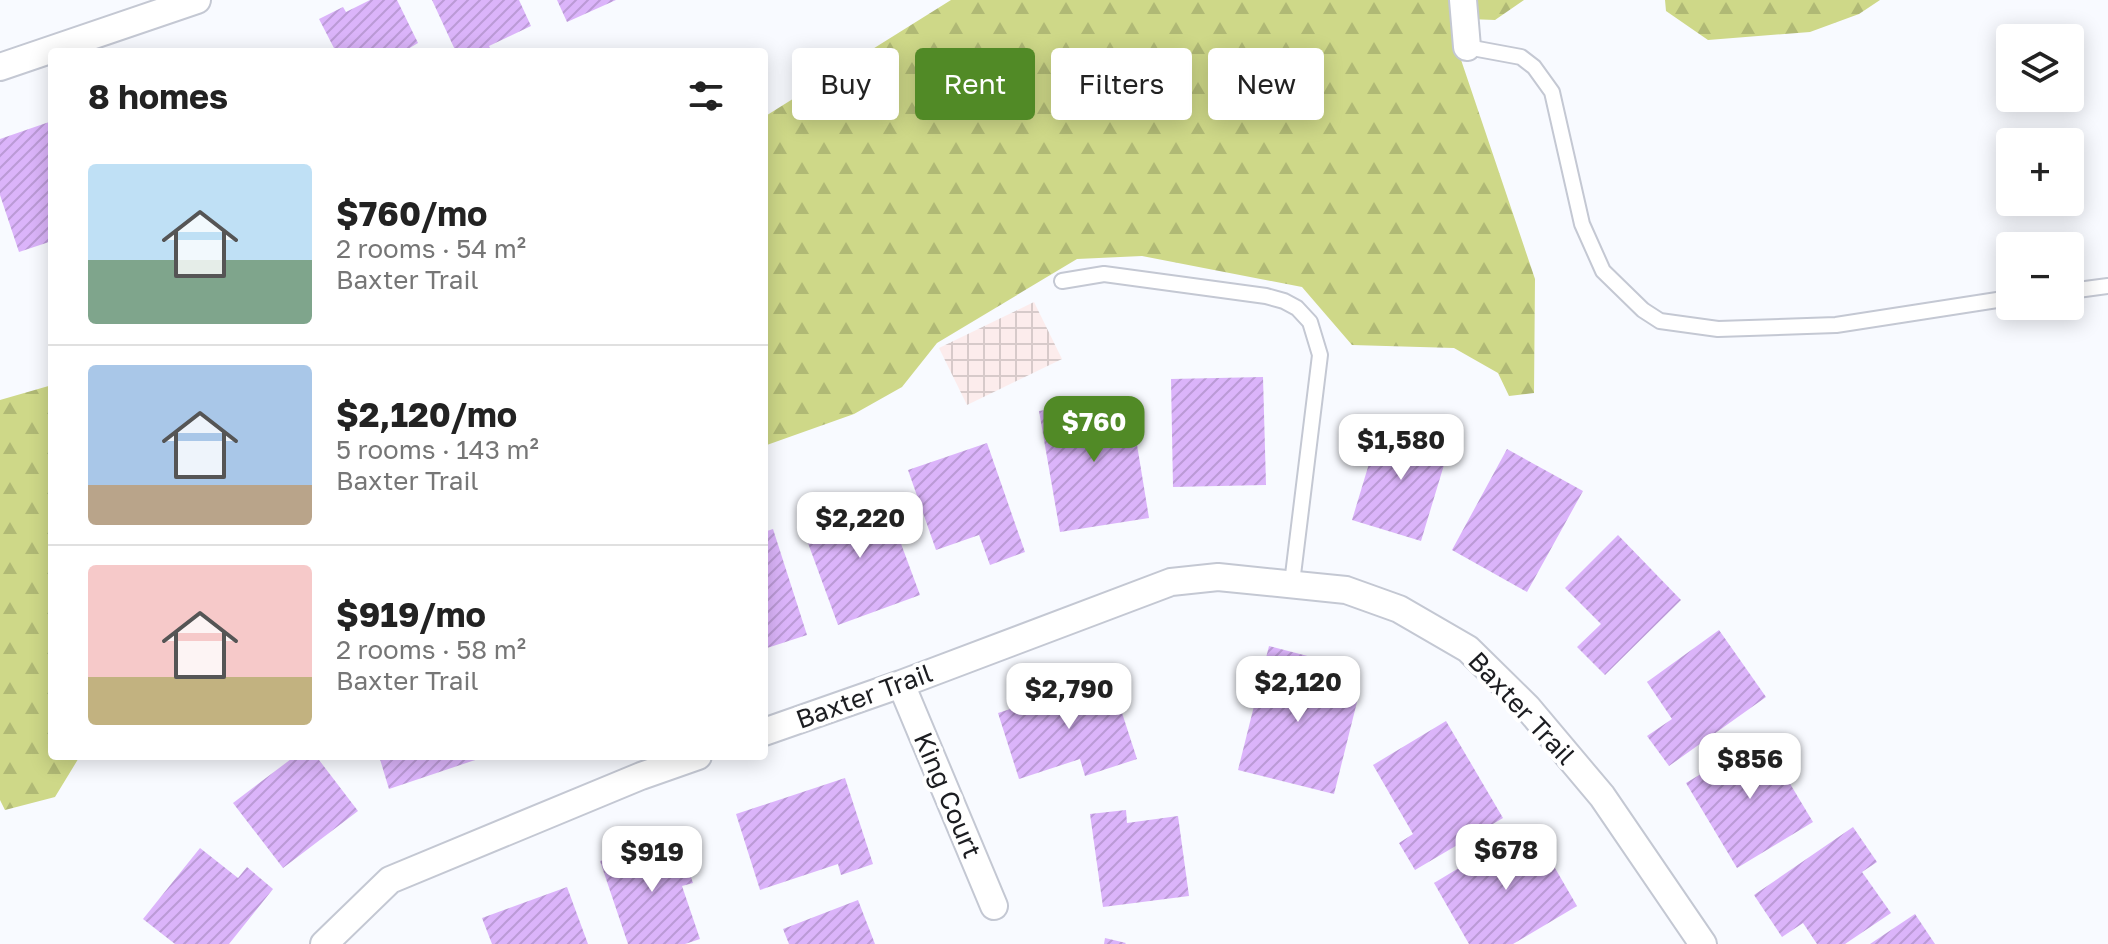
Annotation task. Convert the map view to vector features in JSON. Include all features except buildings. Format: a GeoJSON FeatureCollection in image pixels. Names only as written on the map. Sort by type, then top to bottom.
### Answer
{"type":"FeatureCollection","features":[{"type":"Feature","properties":{"kind":"street"},"geometry":{"type":"LineString","coordinates":[[56,48],[197,0]]}},
{"type":"Feature","properties":{"kind":"street"},"geometry":{"type":"LineString","coordinates":[[1463,0],[1467,47]]}},
{"type":"Feature","properties":{"kind":"street"},"geometry":{"type":"LineString","coordinates":[[0,67],[48,51]]}},
{"type":"Feature","properties":{"kind":"street","name":"Baxter Trail"},"geometry":{"type":"LineString","coordinates":[[768,731],[1171,582],[1218,577],[1346,590],[1399,609],[1468,649],[1527,707],[1602,796],[1703,944]]}},
{"type":"Feature","properties":{"kind":"street","name":"King Court"},"geometry":{"type":"LineString","coordinates":[[901,684],[994,906]]}},
{"type":"Feature","properties":{"kind":"street"},"geometry":{"type":"LineString","coordinates":[[324,944],[390,880],[687,760]]}},
{"type":"Feature","properties":{"kind":"lane"},"geometry":{"type":"LineString","coordinates":[[1467,47],[1521,57],[1534,67],[1552,92],[1582,224],[1603,271],[1643,310],[1660,321],[1718,329],[1836,325],[1996,300]]}},
{"type":"Feature","properties":{"kind":"lane"},"geometry":{"type":"LineString","coordinates":[[1062,281],[1104,274],[1266,296],[1297,308],[1310,322],[1320,355],[1292,583]]}},
{"type":"Feature","properties":{"kind":"lane"},"geometry":{"type":"LineString","coordinates":[[2084,289],[2108,286]]}},
{"type":"Feature","properties":{"kind":"shaded area"},"geometry":{"type":"Polygon","coordinates":[[[1034,302],[1062,359],[967,405],[939,348],[1034,302]]]}},
{"type":"Feature","properties":{"kind":"green space"},"geometry":{"type":"Polygon","coordinates":[[[951,0],[1524,0],[1495,20],[1469,19],[1455,42],[1535,279],[1534,393],[1509,396],[1498,373],[1454,348],[1352,345],[1302,287],[1142,256],[1077,259],[937,343],[902,387],[854,414],[768,445],[768,114],[792,99],[792,120],[899,120],[899,48],[874,48],[951,0]]]}},
{"type":"Feature","properties":{"kind":"green space"},"geometry":{"type":"Polygon","coordinates":[[[1665,0],[1880,0],[1859,14],[1810,32],[1708,40],[1666,11],[1665,0]]]}},
{"type":"Feature","properties":{"kind":"green space"},"geometry":{"type":"Polygon","coordinates":[[[48,386],[48,760],[78,760],[55,797],[5,810],[0,800],[0,400],[48,386]]]}}]}
